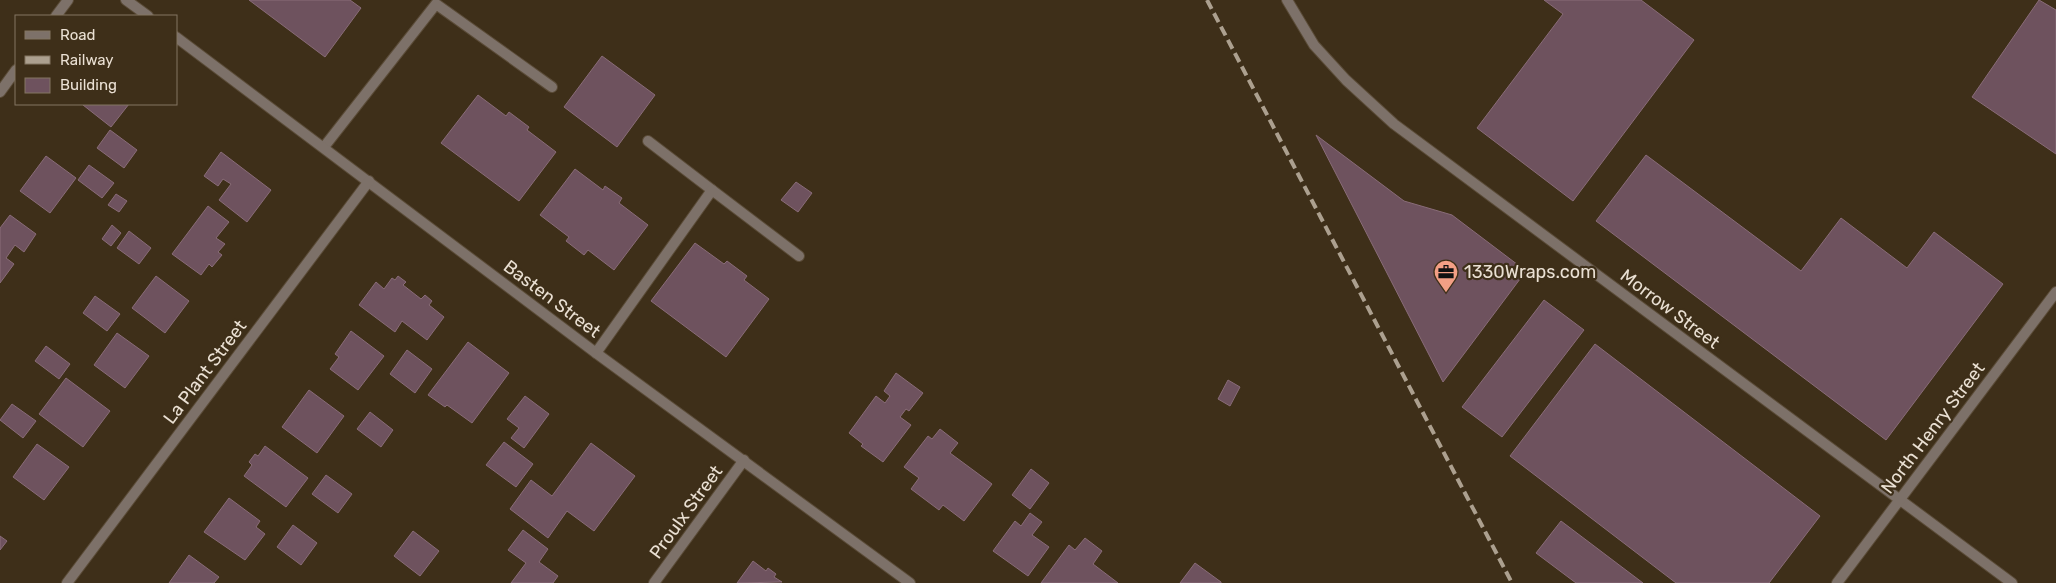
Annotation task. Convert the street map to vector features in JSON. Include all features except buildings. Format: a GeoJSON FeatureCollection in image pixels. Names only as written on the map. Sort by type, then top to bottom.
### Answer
{"type":"FeatureCollection","features":[{"type":"Feature","properties":{"kind":"street"},"geometry":{"type":"LineString","coordinates":[[57,15],[68,0]]}},
{"type":"Feature","properties":{"kind":"street"},"geometry":{"type":"LineString","coordinates":[[126,0],[147,15]]}},
{"type":"Feature","properties":{"kind":"street","name":"Morrow Street"},"geometry":{"type":"LineString","coordinates":[[1287,0],[1314,45],[1346,80],[1394,124],[2012,583]]}},
{"type":"Feature","properties":{"kind":"street"},"geometry":{"type":"LineString","coordinates":[[324,147],[434,2],[552,87]]}},
{"type":"Feature","properties":{"kind":"street","name":"Basten Street"},"geometry":{"type":"LineString","coordinates":[[178,38],[369,180],[596,353],[910,583]]}},
{"type":"Feature","properties":{"kind":"street"},"geometry":{"type":"LineString","coordinates":[[0,92],[15,71]]}},
{"type":"Feature","properties":{"kind":"street"},"geometry":{"type":"LineString","coordinates":[[648,141],[799,256]]}},
{"type":"Feature","properties":{"kind":"street","name":"La Plant Street"},"geometry":{"type":"LineString","coordinates":[[67,583],[369,180]]}},
{"type":"Feature","properties":{"kind":"street"},"geometry":{"type":"LineString","coordinates":[[596,353],[712,190]]}},
{"type":"Feature","properties":{"kind":"street","name":"North Henry Street"},"geometry":{"type":"LineString","coordinates":[[1837,583],[2056,292]]}},
{"type":"Feature","properties":{"kind":"street","name":"Proulx Street"},"geometry":{"type":"LineString","coordinates":[[654,583],[744,460]]}},
{"type":"Feature","properties":{"kind":"railway"},"geometry":{"type":"LineString","coordinates":[[1207,0],[1512,583]]}},
{"type":"Feature","properties":{"kind":"place","name":"1330Wraps.com"},"geometry":{"type":"Point","coordinates":[1446,293]}}]}
